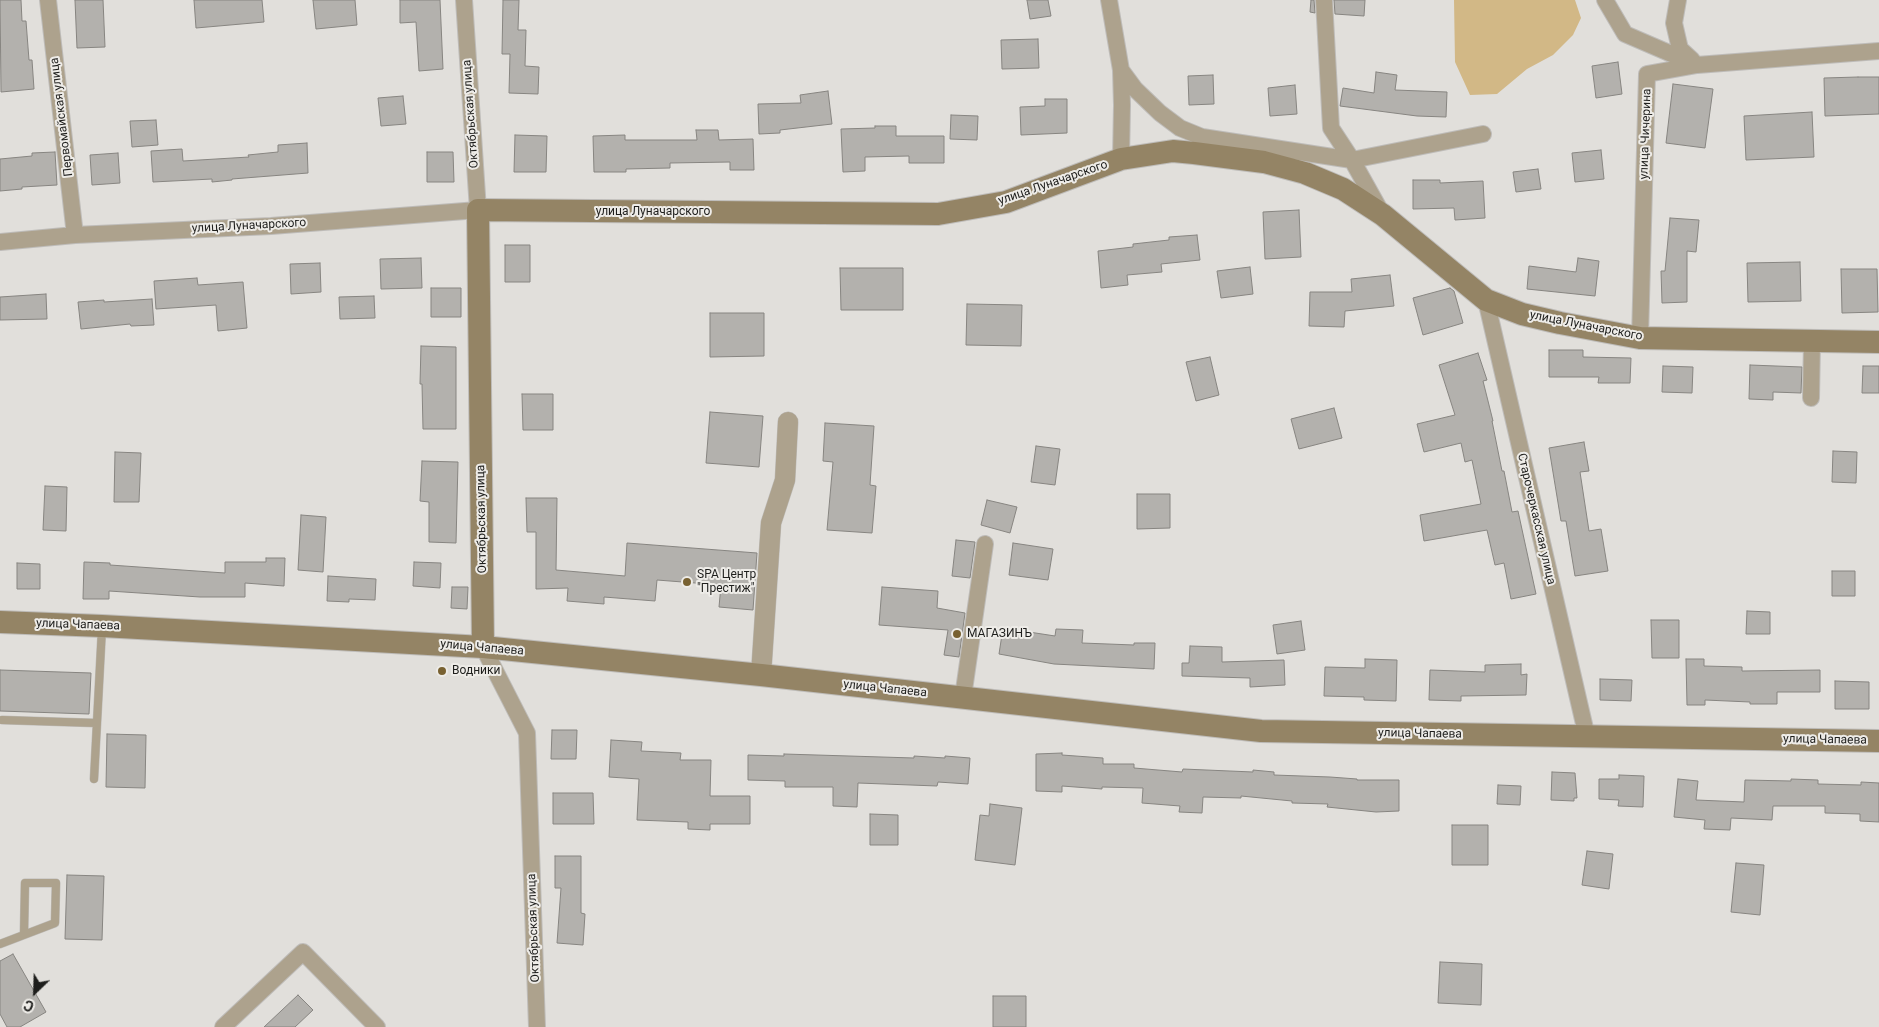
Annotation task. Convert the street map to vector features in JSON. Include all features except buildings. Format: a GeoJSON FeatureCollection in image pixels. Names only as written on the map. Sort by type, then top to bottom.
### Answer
{"type":"FeatureCollection","features":[{"type":"Feature","properties":{"kind":"main road","name":"улица Луначарского"},"geometry":{"type":"LineString","coordinates":[[478,210],[938,214],[1006,202],[1120,159],[1173,152],[1216,155],[1264,162],[1305,173],[1343,189],[1383,215],[1486,300],[1522,314],[1640,338],[1879,342]]}},
{"type":"Feature","properties":{"kind":"main road","name":"Октябрьская улица"},"geometry":{"type":"LineString","coordinates":[[478,210],[483,647]]}},
{"type":"Feature","properties":{"kind":"main road","name":"улица Чапаева"},"geometry":{"type":"LineString","coordinates":[[0,622],[483,647],[761,675],[1261,731],[1879,741]]}},
{"type":"Feature","properties":{"kind":"street","name":"Первомайская улица"},"geometry":{"type":"LineString","coordinates":[[48,0],[75,235]]}},
{"type":"Feature","properties":{"kind":"street","name":"Октябрьская улица"},"geometry":{"type":"LineString","coordinates":[[464,0],[478,210]]}},
{"type":"Feature","properties":{"kind":"street"},"geometry":{"type":"LineString","coordinates":[[1109,0],[1121,70],[1120,159]]}},
{"type":"Feature","properties":{"kind":"street"},"geometry":{"type":"LineString","coordinates":[[1324,0],[1332,128],[1383,215]]}},
{"type":"Feature","properties":{"kind":"street"},"geometry":{"type":"LineString","coordinates":[[1605,0],[1625,34],[1697,65]]}},
{"type":"Feature","properties":{"kind":"street"},"geometry":{"type":"LineString","coordinates":[[1678,0],[1674,23],[1680,49],[1697,65]]}},
{"type":"Feature","properties":{"kind":"street","name":"улица Чичерина"},"geometry":{"type":"LineString","coordinates":[[1640,338],[1647,74],[1697,65],[1879,51]]}},
{"type":"Feature","properties":{"kind":"street"},"geometry":{"type":"LineString","coordinates":[[1121,70],[1135,89],[1160,113],[1180,128],[1202,137],[1352,160],[1483,134]]}},
{"type":"Feature","properties":{"kind":"street","name":"улица Луначарского"},"geometry":{"type":"LineString","coordinates":[[0,242],[75,235],[270,226],[478,210]]}},
{"type":"Feature","properties":{"kind":"street","name":"Старочеркасская улица"},"geometry":{"type":"LineString","coordinates":[[1486,300],[1587,737]]}},
{"type":"Feature","properties":{"kind":"street"},"geometry":{"type":"LineString","coordinates":[[1811,398],[1812,341]]}},
{"type":"Feature","properties":{"kind":"street"},"geometry":{"type":"LineString","coordinates":[[761,675],[771,523],[785,480],[788,422]]}},
{"type":"Feature","properties":{"kind":"street"},"geometry":{"type":"LineString","coordinates":[[963,697],[985,544]]}},
{"type":"Feature","properties":{"kind":"street","name":"Октябрьская улица"},"geometry":{"type":"LineString","coordinates":[[483,647],[526,732],[537,1027]]}},
{"type":"Feature","properties":{"kind":"street"},"geometry":{"type":"LineString","coordinates":[[223,1027],[303,952],[377,1027]]}},
{"type":"Feature","properties":{"kind":"lane"},"geometry":{"type":"LineString","coordinates":[[94,779],[102,626]]}},
{"type":"Feature","properties":{"kind":"lane"},"geometry":{"type":"LineString","coordinates":[[2,720],[96,723]]}},
{"type":"Feature","properties":{"kind":"lane"},"geometry":{"type":"LineString","coordinates":[[0,944],[55,923],[56,883],[25,883],[24,934]]}},
{"type":"Feature","properties":{"kind":"shaded area"},"geometry":{"type":"Polygon","coordinates":[[[1454,0],[1575,0],[1581,18],[1573,35],[1553,55],[1527,69],[1497,94],[1470,95],[1455,62],[1454,0]]]}},
{"type":"Feature","properties":{"kind":"place","name":"SPA Центр \"Престиж\""},"geometry":{"type":"Point","coordinates":[687,582]}},
{"type":"Feature","properties":{"kind":"place","name":"МАГАЗИНЪ"},"geometry":{"type":"Point","coordinates":[957,634]}},
{"type":"Feature","properties":{"kind":"place","name":"Водники"},"geometry":{"type":"Point","coordinates":[442,671]}}]}
